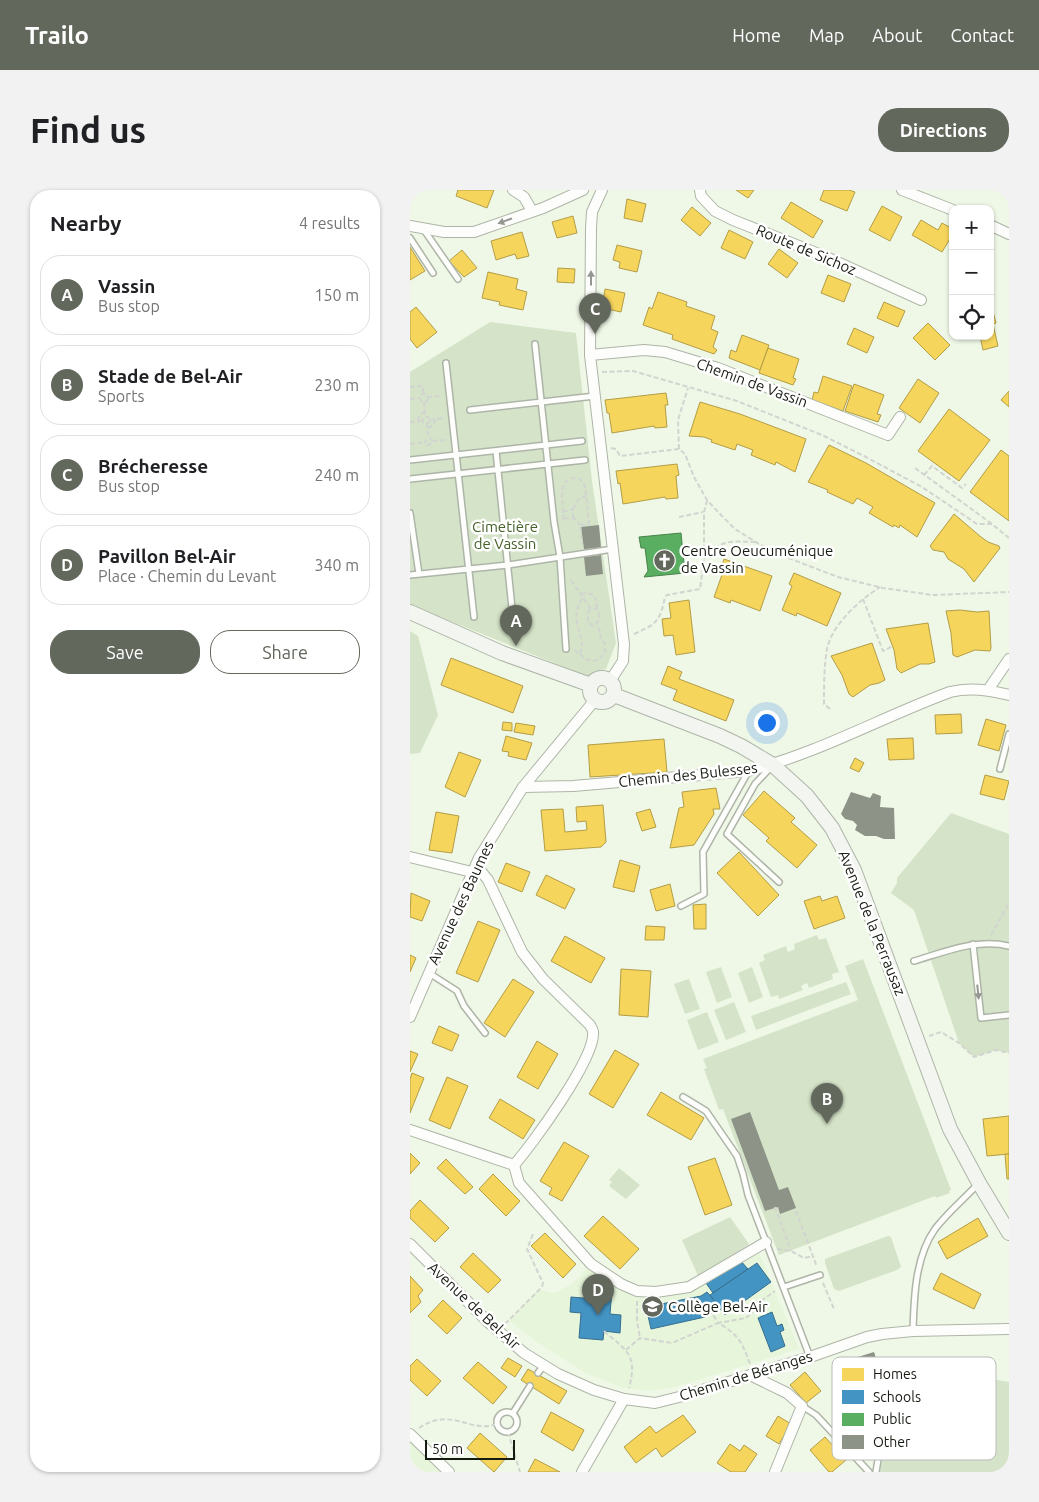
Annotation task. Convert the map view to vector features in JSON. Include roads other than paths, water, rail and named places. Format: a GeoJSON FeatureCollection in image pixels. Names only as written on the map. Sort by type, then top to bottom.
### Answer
{"type":"FeatureCollection","features":[{"type":"Feature","properties":{"kind":"street"},"geometry":{"type":"LineString","coordinates":[[514,190],[524,197],[532,211]]}},
{"type":"Feature","properties":{"kind":"street"},"geometry":{"type":"LineString","coordinates":[[410,226],[444,232],[474,232],[583,190]]}},
{"type":"Feature","properties":{"kind":"street"},"geometry":{"type":"LineString","coordinates":[[602,190],[592,212],[590,355],[614,549],[624,655],[620,667],[610,680]]}},
{"type":"Feature","properties":{"kind":"street","name":"Route de Sichoz"},"geometry":{"type":"LineString","coordinates":[[700,190],[702,196],[715,211],[824,256],[921,300]]}},
{"type":"Feature","properties":{"kind":"street"},"geometry":{"type":"LineString","coordinates":[[902,190],[949,208]]}},
{"type":"Feature","properties":{"kind":"street"},"geometry":{"type":"LineString","coordinates":[[994,227],[1009,234]]}},
{"type":"Feature","properties":{"kind":"street","name":"Chemin de Vassin"},"geometry":{"type":"LineString","coordinates":[[590,355],[644,350],[665,352],[718,368],[888,435],[900,417]]}},
{"type":"Feature","properties":{"kind":"street"},"geometry":{"type":"LineString","coordinates":[[410,612],[502,653],[591,685]]}},
{"type":"Feature","properties":{"kind":"street"},"geometry":{"type":"LineString","coordinates":[[988,690],[1009,659]]}},
{"type":"Feature","properties":{"kind":"street"},"geometry":{"type":"LineString","coordinates":[[602,678],[610,680],[614,688],[614,696],[603,703],[595,700],[590,693],[591,685],[594,681],[602,678]]}},
{"type":"Feature","properties":{"kind":"street","name":"Chemin des Bulesses"},"geometry":{"type":"LineString","coordinates":[[524,787],[573,786],[748,772],[813,751],[950,692],[959,690],[988,690],[1009,695]]}},
{"type":"Feature","properties":{"kind":"street","name":"Avenue de la Perrausaz"},"geometry":{"type":"LineString","coordinates":[[614,696],[720,736],[774,765],[807,796],[832,828],[854,870],[950,1129],[979,1183],[1008,1229]]}},
{"type":"Feature","properties":{"kind":"street","name":"Avenue des Baumes"},"geometry":{"type":"LineString","coordinates":[[410,1017],[474,869],[509,808],[595,700]]}},
{"type":"Feature","properties":{"kind":"street"},"geometry":{"type":"LineString","coordinates":[[410,857],[474,869],[488,880],[522,952],[543,979],[590,1025],[594,1032],[589,1053],[575,1078],[527,1151],[514,1165]]}},
{"type":"Feature","properties":{"kind":"street"},"geometry":{"type":"LineString","coordinates":[[410,1130],[514,1165]]}},
{"type":"Feature","properties":{"kind":"street"},"geometry":{"type":"LineString","coordinates":[[514,1165],[519,1183],[591,1264],[621,1284],[637,1291],[656,1292],[689,1287],[766,1242]]}},
{"type":"Feature","properties":{"kind":"street","name":"Avenue de Bel-Air"},"geometry":{"type":"LineString","coordinates":[[410,1244],[488,1322],[541,1369],[558,1374],[594,1390],[626,1395]]}},
{"type":"Feature","properties":{"kind":"street","name":"Chemin de Béranges"},"geometry":{"type":"LineString","coordinates":[[626,1395],[655,1402],[683,1396],[751,1370],[810,1357],[867,1337],[882,1334],[914,1331],[1009,1330]]}},
{"type":"Feature","properties":{"kind":"street"},"geometry":{"type":"LineString","coordinates":[[751,1370],[787,1393],[802,1406],[775,1472]]}},
{"type":"Feature","properties":{"kind":"street"},"geometry":{"type":"LineString","coordinates":[[582,1472],[626,1395]]}},
{"type":"Feature","properties":{"kind":"street"},"geometry":{"type":"LineString","coordinates":[[414,1432],[449,1472]]}},
{"type":"Feature","properties":{"kind":"lane"},"geometry":{"type":"LineString","coordinates":[[423,228],[431,243],[458,279]]}},
{"type":"Feature","properties":{"kind":"lane"},"geometry":{"type":"LineString","coordinates":[[410,238],[433,273]]}},
{"type":"Feature","properties":{"kind":"lane"},"geometry":{"type":"LineString","coordinates":[[535,344],[547,464],[560,558],[566,649]]}},
{"type":"Feature","properties":{"kind":"lane"},"geometry":{"type":"LineString","coordinates":[[446,363],[474,617]]}},
{"type":"Feature","properties":{"kind":"lane"},"geometry":{"type":"LineString","coordinates":[[470,410],[595,396]]}},
{"type":"Feature","properties":{"kind":"lane"},"geometry":{"type":"LineString","coordinates":[[410,460],[582,441]]}},
{"type":"Feature","properties":{"kind":"lane"},"geometry":{"type":"LineString","coordinates":[[496,451],[514,628]]}},
{"type":"Feature","properties":{"kind":"lane"},"geometry":{"type":"LineString","coordinates":[[410,479],[585,460]]}},
{"type":"Feature","properties":{"kind":"lane"},"geometry":{"type":"LineString","coordinates":[[410,512],[419,574]]}},
{"type":"Feature","properties":{"kind":"lane"},"geometry":{"type":"LineString","coordinates":[[410,575],[508,565],[614,549]]}},
{"type":"Feature","properties":{"kind":"lane"},"geometry":{"type":"LineString","coordinates":[[1000,769],[1009,734]]}},
{"type":"Feature","properties":{"kind":"lane"},"geometry":{"type":"LineString","coordinates":[[774,765],[755,784],[727,834],[779,882]]}},
{"type":"Feature","properties":{"kind":"lane"},"geometry":{"type":"LineString","coordinates":[[681,906],[704,894],[703,852],[748,772]]}},
{"type":"Feature","properties":{"kind":"lane"},"geometry":{"type":"LineString","coordinates":[[914,961],[973,944],[998,943],[1009,946]]}},
{"type":"Feature","properties":{"kind":"lane"},"geometry":{"type":"LineString","coordinates":[[973,944],[981,1018],[1009,1015]]}},
{"type":"Feature","properties":{"kind":"lane"},"geometry":{"type":"LineString","coordinates":[[429,973],[457,991],[464,1006],[485,1033]]}},
{"type":"Feature","properties":{"kind":"lane"},"geometry":{"type":"LineString","coordinates":[[682,1097],[706,1111],[737,1156],[748,1195],[810,1357]]}},
{"type":"Feature","properties":{"kind":"lane"},"geometry":{"type":"LineString","coordinates":[[914,1331],[914,1303],[926,1247],[934,1231],[944,1218],[979,1183]]}},
{"type":"Feature","properties":{"kind":"lane"},"geometry":{"type":"LineString","coordinates":[[784,1287],[820,1275]]}},
{"type":"Feature","properties":{"kind":"lane"},"geometry":{"type":"LineString","coordinates":[[513,1413],[530,1386]]}},
{"type":"Feature","properties":{"kind":"lane"},"geometry":{"type":"LineString","coordinates":[[802,1406],[816,1416],[832,1433]]}},
{"type":"Feature","properties":{"kind":"lane"},"geometry":{"type":"LineString","coordinates":[[506,1411],[513,1413],[517,1418],[517,1425],[514,1430],[508,1432],[499,1429],[497,1424],[500,1414],[506,1411]]}},
{"type":"Feature","properties":{"kind":"lane"},"geometry":{"type":"LineString","coordinates":[[858,1460],[870,1472]]}},
{"type":"Feature","properties":{"kind":"place","name":"Brécheresse"},"geometry":{"type":"Point","coordinates":[595,334]}},
{"type":"Feature","properties":{"kind":"place","name":"Centre Oeucuménique de Vassin"},"geometry":{"type":"Point","coordinates":[665,560]}},
{"type":"Feature","properties":{"kind":"place","name":"Vassin"},"geometry":{"type":"Point","coordinates":[516,646]}},
{"type":"Feature","properties":{"kind":"place","name":"Stade de Bel-Air"},"geometry":{"type":"Point","coordinates":[827,1124]}},
{"type":"Feature","properties":{"kind":"place","name":"Collège Bel-Air"},"geometry":{"type":"Point","coordinates":[652,1307]}},
{"type":"Feature","properties":{"kind":"place","name":"Pavillon Bel-Air"},"geometry":{"type":"Point","coordinates":[598,1315]}},
{"type":"Feature","properties":{"kind":"park label","name":"Cimetière de Vassin"},"geometry":{"type":"Point","coordinates":[505,536]}}]}
